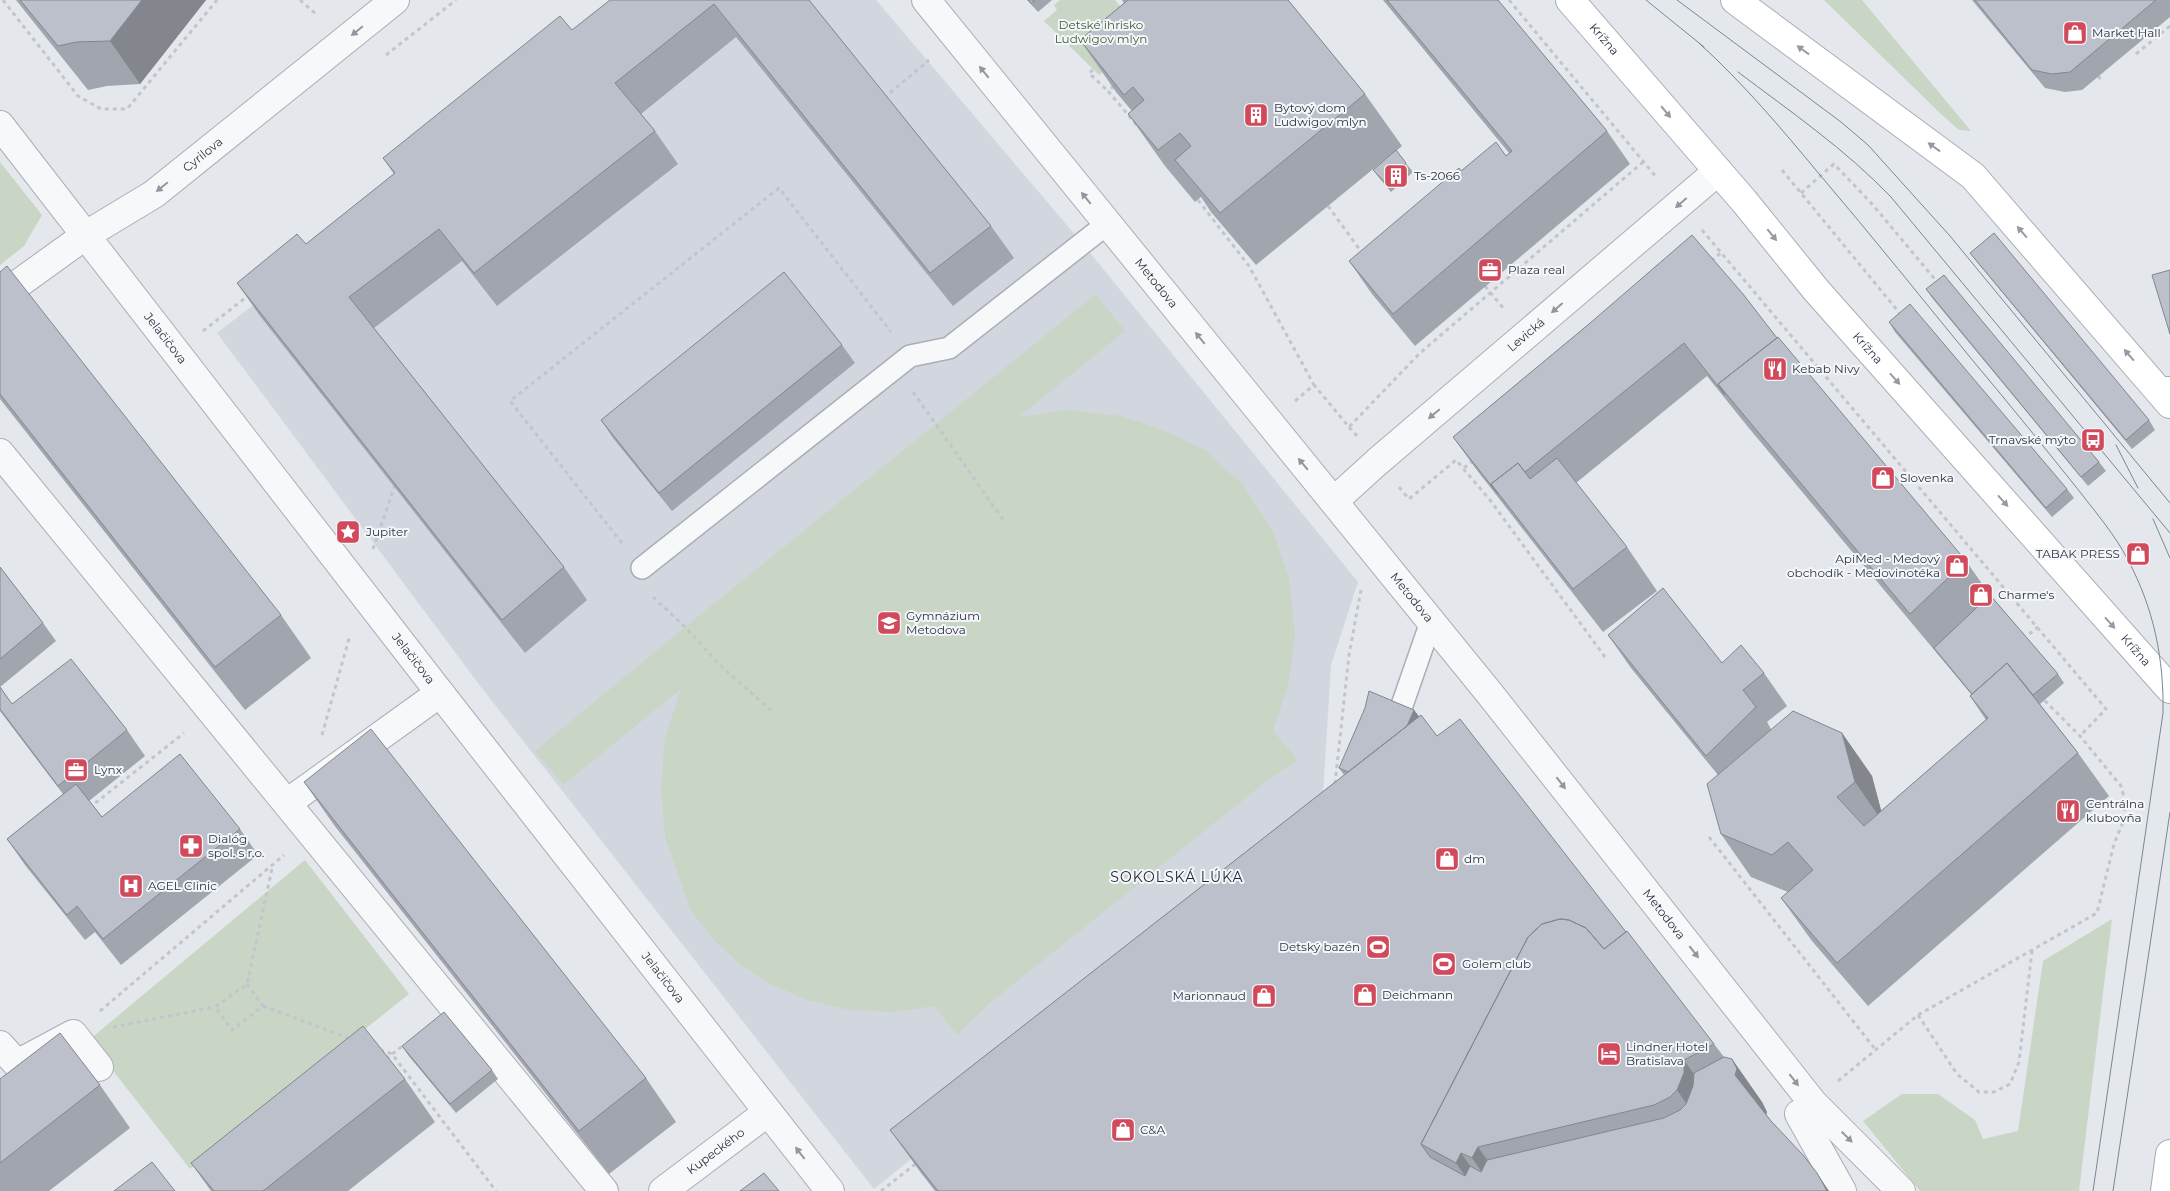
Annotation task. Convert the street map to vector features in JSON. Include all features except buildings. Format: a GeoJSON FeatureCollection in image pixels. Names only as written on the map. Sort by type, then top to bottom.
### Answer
{"type":"FeatureCollection","features":[{"type":"Feature","properties":{"kind":"street","name":"Cyrilova"},"geometry":{"type":"LineString","coordinates":[[0,297],[86,235],[154,194],[395,0]]}},
{"type":"Feature","properties":{"kind":"street","name":"Metodova"},"geometry":{"type":"LineString","coordinates":[[926,0],[1530,745],[1806,1109],[1901,1191]]}},
{"type":"Feature","properties":{"kind":"street","name":"Krížna"},"geometry":{"type":"LineString","coordinates":[[1570,0],[1718,171],[1816,290],[2170,690]]}},
{"type":"Feature","properties":{"kind":"street"},"geometry":{"type":"LineString","coordinates":[[1735,0],[1973,176],[2167,396]]}},
{"type":"Feature","properties":{"kind":"street","name":"Jelačičova"},"geometry":{"type":"LineString","coordinates":[[0,125],[440,693],[830,1191]]}},
{"type":"Feature","properties":{"kind":"street","name":"Levická"},"geometry":{"type":"LineString","coordinates":[[1334,501],[1377,462],[1718,171]]}},
{"type":"Feature","properties":{"kind":"street"},"geometry":{"type":"LineString","coordinates":[[0,453],[210,709],[297,796],[312,834],[604,1191]]}},
{"type":"Feature","properties":{"kind":"street"},"geometry":{"type":"LineString","coordinates":[[297,796],[440,693]]}},
{"type":"Feature","properties":{"kind":"street"},"geometry":{"type":"LineString","coordinates":[[0,1045],[17,1064],[73,1034],[99,1068]]}},
{"type":"Feature","properties":{"kind":"street"},"geometry":{"type":"LineString","coordinates":[[1806,1109],[1842,1191]]}},
{"type":"Feature","properties":{"kind":"street","name":"Kupeckého"},"geometry":{"type":"LineString","coordinates":[[664,1191],[768,1112]]}},
{"type":"Feature","properties":{"kind":"street"},"geometry":{"type":"LineString","coordinates":[[2165,1191],[2170,1154]]}},
{"type":"Feature","properties":{"kind":"lane"},"geometry":{"type":"LineString","coordinates":[[642,568],[903,362],[949,348],[1107,224]]}},
{"type":"Feature","properties":{"kind":"lane"},"geometry":{"type":"LineString","coordinates":[[1400,711],[1431,622]]}},
{"type":"Feature","properties":{"kind":"path"},"geometry":{"type":"LineString","coordinates":[[3,0],[78,96],[101,108],[127,109],[217,0]]}},
{"type":"Feature","properties":{"kind":"path"},"geometry":{"type":"LineString","coordinates":[[300,0],[317,15]]}},
{"type":"Feature","properties":{"kind":"path"},"geometry":{"type":"LineString","coordinates":[[1509,0],[1643,162],[1722,252],[2106,709],[2080,736]]}},
{"type":"Feature","properties":{"kind":"path"},"geometry":{"type":"LineString","coordinates":[[2136,54],[2170,26]]}},
{"type":"Feature","properties":{"kind":"path"},"geometry":{"type":"LineString","coordinates":[[884,98],[930,59]]}},
{"type":"Feature","properties":{"kind":"path"},"geometry":{"type":"LineString","coordinates":[[1093,70],[1089,73],[1108,91],[1144,134]]}},
{"type":"Feature","properties":{"kind":"path"},"geometry":{"type":"LineString","coordinates":[[2098,76],[2103,82]]}},
{"type":"Feature","properties":{"kind":"path"},"geometry":{"type":"LineString","coordinates":[[1108,91],[1122,80]]}},
{"type":"Feature","properties":{"kind":"path"},"geometry":{"type":"LineString","coordinates":[[1349,427],[1420,353],[1643,162]]}},
{"type":"Feature","properties":{"kind":"path"},"geometry":{"type":"LineString","coordinates":[[1800,193],[1834,164],[1873,206],[1943,288]]}},
{"type":"Feature","properties":{"kind":"path"},"geometry":{"type":"LineString","coordinates":[[1782,170],[1905,319]]}},
{"type":"Feature","properties":{"kind":"path"},"geometry":{"type":"LineString","coordinates":[[774,713],[721,666],[685,627],[630,576],[642,568],[510,400],[779,188],[903,362],[1004,521]]}},
{"type":"Feature","properties":{"kind":"path"},"geometry":{"type":"LineString","coordinates":[[1198,200],[1250,266],[1314,385],[1409,499],[1456,460],[1464,468],[1605,657]]}},
{"type":"Feature","properties":{"kind":"path"},"geometry":{"type":"LineString","coordinates":[[1328,206],[1364,255]]}},
{"type":"Feature","properties":{"kind":"path"},"geometry":{"type":"LineString","coordinates":[[1706,265],[1722,252]]}},
{"type":"Feature","properties":{"kind":"path"},"geometry":{"type":"LineString","coordinates":[[198,335],[253,291]]}},
{"type":"Feature","properties":{"kind":"path"},"geometry":{"type":"LineString","coordinates":[[1268,423],[1314,385]]}},
{"type":"Feature","properties":{"kind":"path"},"geometry":{"type":"LineString","coordinates":[[1464,468],[1479,456]]}},
{"type":"Feature","properties":{"kind":"path"},"geometry":{"type":"LineString","coordinates":[[1334,788],[1349,655],[1362,589]]}},
{"type":"Feature","properties":{"kind":"path"},"geometry":{"type":"LineString","coordinates":[[2018,644],[2038,627]]}},
{"type":"Feature","properties":{"kind":"path"},"geometry":{"type":"LineString","coordinates":[[297,796],[350,632]]}},
{"type":"Feature","properties":{"kind":"path"},"geometry":{"type":"LineString","coordinates":[[1806,1109],[1875,1049],[1918,1015],[2097,913],[2114,844],[2125,817],[2122,786],[2080,736],[2044,700],[2051,694]]}},
{"type":"Feature","properties":{"kind":"path"},"geometry":{"type":"LineString","coordinates":[[81,814],[172,744],[210,709]]}},
{"type":"Feature","properties":{"kind":"path"},"geometry":{"type":"LineString","coordinates":[[73,1034],[273,864],[312,834]]}},
{"type":"Feature","properties":{"kind":"path"},"geometry":{"type":"LineString","coordinates":[[1709,837],[1875,1049]]}},
{"type":"Feature","properties":{"kind":"path"},"geometry":{"type":"LineString","coordinates":[[73,1034],[215,1008],[247,984],[273,864]]}},
{"type":"Feature","properties":{"kind":"path"},"geometry":{"type":"LineString","coordinates":[[1918,1015],[1958,1074],[1979,1092],[1994,1092],[2010,1084],[2019,1062],[2032,951]]}},
{"type":"Feature","properties":{"kind":"path"},"geometry":{"type":"LineString","coordinates":[[247,984],[263,1006],[355,1041]]}},
{"type":"Feature","properties":{"kind":"path"},"geometry":{"type":"LineString","coordinates":[[215,1008],[232,1030],[263,1006]]}},
{"type":"Feature","properties":{"kind":"path"},"geometry":{"type":"LineString","coordinates":[[385,1061],[407,1042]]}},
{"type":"Feature","properties":{"kind":"path"},"geometry":{"type":"LineString","coordinates":[[374,1048],[392,1054],[496,1191]]}},
{"type":"Feature","properties":{"kind":"path"},"geometry":{"type":"LineString","coordinates":[[881,1191],[920,1160]]}},
{"type":"Feature","properties":{"kind":"shaded area","name":"Gymnázium Metodova"},"geometry":{"type":"Polygon","coordinates":[[[649,0],[876,0],[1082,243],[1358,582],[1331,665],[1321,826],[874,1189],[481,687],[217,333],[649,0]]]}},
{"type":"Feature","properties":{"kind":"green space","name":"Detské ihrisko Ludwigov mlyn"},"geometry":{"type":"Polygon","coordinates":[[[1060,0],[1115,0],[1146,38],[1099,75],[1044,21],[1057,10],[1054,5],[1060,0]]]}},
{"type":"Feature","properties":{"kind":"green space"},"geometry":{"type":"Polygon","coordinates":[[[1824,0],[1862,0],[1971,131],[1959,130],[1942,115],[1824,0]]]}},
{"type":"Feature","properties":{"kind":"green space"},"geometry":{"type":"Polygon","coordinates":[[[0,162],[42,215],[24,246],[0,265],[0,162]]]}},
{"type":"Feature","properties":{"kind":"green space"},"geometry":{"type":"Polygon","coordinates":[[[1096,294],[1125,331],[1019,417],[1067,410],[1121,416],[1161,429],[1205,450],[1243,485],[1273,532],[1289,578],[1295,636],[1288,685],[1273,731],[1298,760],[1263,784],[991,1002],[957,1035],[934,1006],[894,1012],[850,1010],[807,1000],[770,984],[741,965],[715,941],[691,911],[665,837],[661,788],[665,737],[681,689],[563,785],[535,751],[1096,294]]]}},
{"type":"Feature","properties":{"kind":"green space"},"geometry":{"type":"Polygon","coordinates":[[[305,860],[409,994],[190,1169],[89,1040],[305,860]]]}},
{"type":"Feature","properties":{"kind":"green space"},"geometry":{"type":"Polygon","coordinates":[[[2112,919],[2079,1191],[1920,1191],[1863,1121],[1902,1094],[1938,1094],[1975,1120],[1983,1139],[2018,1131],[2043,961],[2112,919]]]}},
{"type":"Feature","properties":{"kind":"tram line"},"geometry":{"type":"LineString","coordinates":[[1646,0],[1704,47]]}},
{"type":"Feature","properties":{"kind":"tram line"},"geometry":{"type":"LineString","coordinates":[[1677,0],[1841,122],[1868,145],[1950,236],[2170,503]]}},
{"type":"Feature","properties":{"kind":"tram line"},"geometry":{"type":"LineString","coordinates":[[1699,43],[1746,90],[1791,140],[2054,459],[2117,542],[2128,560],[2145,597],[2156,635],[2162,673],[2163,713],[2093,1191]]}},
{"type":"Feature","properties":{"kind":"tram line"},"geometry":{"type":"LineString","coordinates":[[1738,72],[1798,116],[1836,147],[1891,197],[2170,533]]}},
{"type":"Feature","properties":{"kind":"tram line"},"geometry":{"type":"LineString","coordinates":[[2116,445],[2138,488]]}},
{"type":"Feature","properties":{"kind":"tram line"},"geometry":{"type":"LineString","coordinates":[[2153,519],[2170,558]]}},
{"type":"Feature","properties":{"kind":"tram line"},"geometry":{"type":"LineString","coordinates":[[2113,1191],[2170,812]]}},
{"type":"Feature","properties":{"kind":"place","name":"Market Hall"},"geometry":{"type":"Point","coordinates":[2075,33]}},
{"type":"Feature","properties":{"kind":"place","name":"Bytový dom Ludwigov mlyn"},"geometry":{"type":"Point","coordinates":[1256,115]}},
{"type":"Feature","properties":{"kind":"place","name":"Ts-2066"},"geometry":{"type":"Point","coordinates":[1396,176]}},
{"type":"Feature","properties":{"kind":"place","name":"Plaza real"},"geometry":{"type":"Point","coordinates":[1490,270]}},
{"type":"Feature","properties":{"kind":"place","name":"Kebab Nivy"},"geometry":{"type":"Point","coordinates":[1775,369]}},
{"type":"Feature","properties":{"kind":"place","name":"Trnavské mýto"},"geometry":{"type":"Point","coordinates":[2093,440]}},
{"type":"Feature","properties":{"kind":"place","name":"Slovenka"},"geometry":{"type":"Point","coordinates":[1883,478]}},
{"type":"Feature","properties":{"kind":"place","name":"Jupiter"},"geometry":{"type":"Point","coordinates":[348,532]}},
{"type":"Feature","properties":{"kind":"place","name":"TABAK PRESS"},"geometry":{"type":"Point","coordinates":[2138,554]}},
{"type":"Feature","properties":{"kind":"place","name":"ApiMed - Medový obchodík - Medovinotéka"},"geometry":{"type":"Point","coordinates":[1957,566]}},
{"type":"Feature","properties":{"kind":"place","name":"Charme's"},"geometry":{"type":"Point","coordinates":[1981,595]}},
{"type":"Feature","properties":{"kind":"place","name":"Gymnázium Metodova"},"geometry":{"type":"Point","coordinates":[889,623]}},
{"type":"Feature","properties":{"kind":"place","name":"Lynx"},"geometry":{"type":"Point","coordinates":[76,770]}},
{"type":"Feature","properties":{"kind":"place","name":"Centrálna klubovňa"},"geometry":{"type":"Point","coordinates":[2068,811]}},
{"type":"Feature","properties":{"kind":"place","name":"Dialóg spol. s r.o."},"geometry":{"type":"Point","coordinates":[191,846]}},
{"type":"Feature","properties":{"kind":"place","name":"dm"},"geometry":{"type":"Point","coordinates":[1447,859]}},
{"type":"Feature","properties":{"kind":"place","name":"AGEL Clinic"},"geometry":{"type":"Point","coordinates":[131,886]}},
{"type":"Feature","properties":{"kind":"place","name":"Detský bazén"},"geometry":{"type":"Point","coordinates":[1378,947]}},
{"type":"Feature","properties":{"kind":"place","name":"Golem club"},"geometry":{"type":"Point","coordinates":[1444,964]}},
{"type":"Feature","properties":{"kind":"place","name":"Deichmann"},"geometry":{"type":"Point","coordinates":[1365,995]}},
{"type":"Feature","properties":{"kind":"place","name":"Marionnaud"},"geometry":{"type":"Point","coordinates":[1264,996]}},
{"type":"Feature","properties":{"kind":"place","name":"Lindner Hotel Bratislava"},"geometry":{"type":"Point","coordinates":[1609,1054]}},
{"type":"Feature","properties":{"kind":"place","name":"C&A"},"geometry":{"type":"Point","coordinates":[1123,1130]}},
{"type":"Feature","properties":{"kind":"district","name":"SOKOLSKÁ LÚKA"},"geometry":{"type":"Point","coordinates":[1177,877]}}]}
